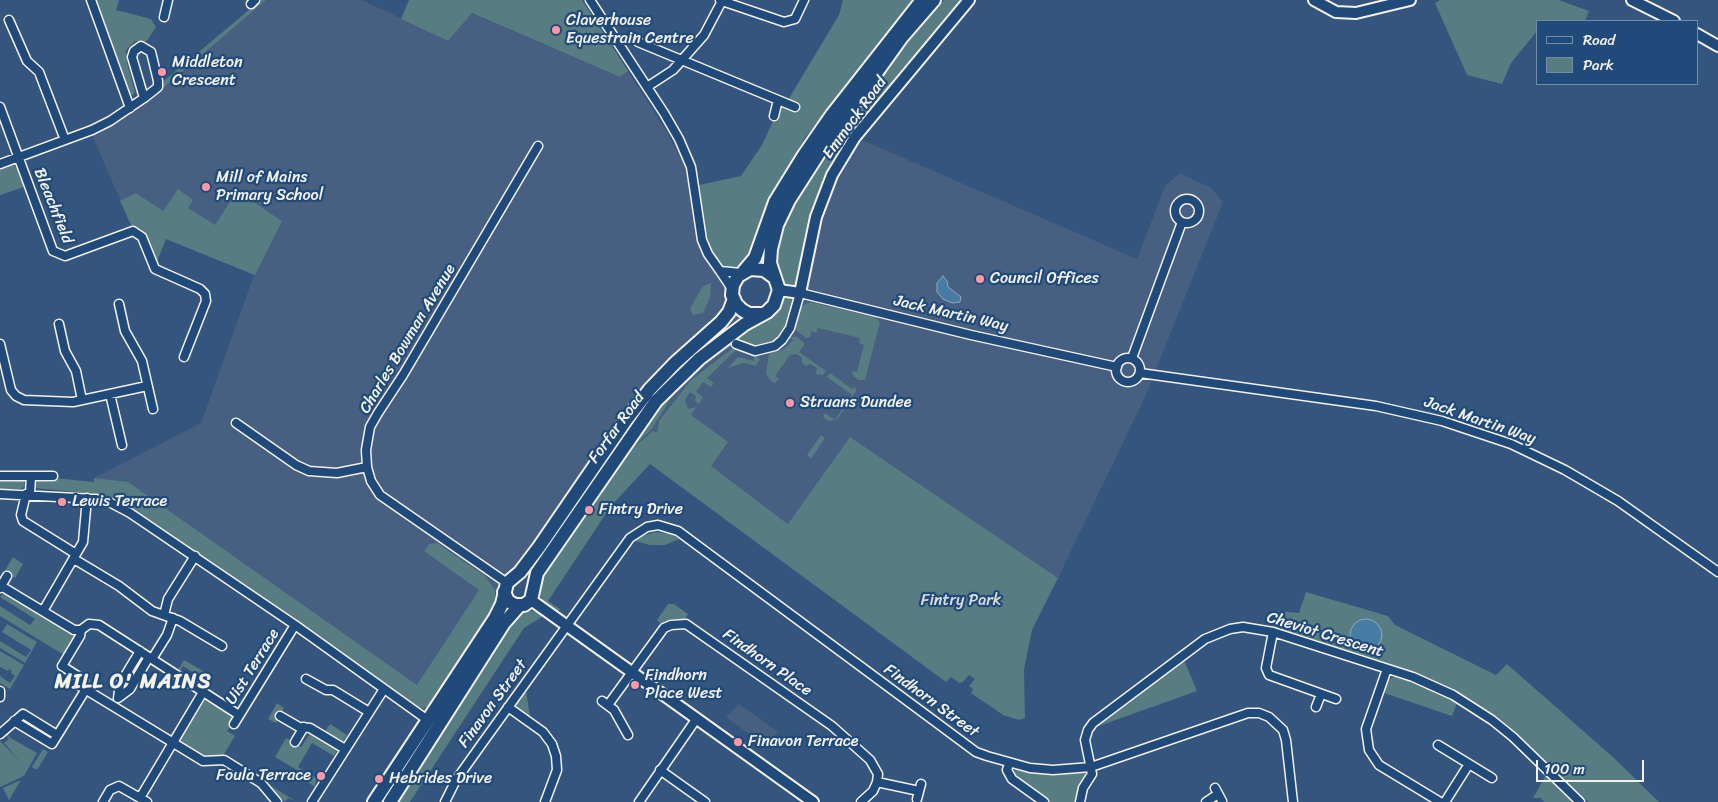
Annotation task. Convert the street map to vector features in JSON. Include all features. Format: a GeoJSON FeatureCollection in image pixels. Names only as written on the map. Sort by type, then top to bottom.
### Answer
{"type":"FeatureCollection","features":[{"type":"Feature","properties":{"kind":"highway"},"geometry":{"type":"LineString","coordinates":[[922,0],[831,116],[775,202],[750,267],[742,272],[734,281],[733,294],[738,307],[745,312],[762,314],[774,305],[777,284],[770,263],[771,249],[789,200],[821,150],[902,37],[934,0]]}},
{"type":"Feature","properties":{"kind":"highway"},"geometry":{"type":"LineString","coordinates":[[742,272],[750,269],[764,270],[777,284]]}},
{"type":"Feature","properties":{"kind":"highway","name":"Forfar Road"},"geometry":{"type":"LineString","coordinates":[[374,802],[495,618],[508,585],[539,547],[626,420],[650,389],[675,362],[721,322],[731,308],[733,294]]}},
{"type":"Feature","properties":{"kind":"highway","name":"Forfar Road"},"geometry":{"type":"LineString","coordinates":[[532,595],[537,573],[656,401],[699,358],[744,324],[762,314]]}},
{"type":"Feature","properties":{"kind":"highway"},"geometry":{"type":"LineString","coordinates":[[390,802],[504,624],[518,606],[532,595],[528,580],[520,577],[508,585],[508,601],[518,606]]}},
{"type":"Feature","properties":{"kind":"street"},"geometry":{"type":"LineString","coordinates":[[91,0],[130,108]]}},
{"type":"Feature","properties":{"kind":"street"},"geometry":{"type":"LineString","coordinates":[[164,17],[168,0]]}},
{"type":"Feature","properties":{"kind":"street"},"geometry":{"type":"LineString","coordinates":[[590,0],[664,113],[691,167],[702,240],[733,294]]}},
{"type":"Feature","properties":{"kind":"street"},"geometry":{"type":"LineString","coordinates":[[647,87],[672,70],[682,60],[710,26],[721,0],[736,8],[784,22],[795,19],[804,0]]}},
{"type":"Feature","properties":{"kind":"street","name":"Emmock Road"},"geometry":{"type":"LineString","coordinates":[[736,344],[755,351],[764,350],[782,340],[790,328],[800,293],[816,218],[832,174],[855,137],[968,0]]}},
{"type":"Feature","properties":{"kind":"street"},"geometry":{"type":"LineString","coordinates":[[1314,0],[1336,12],[1356,14],[1410,0]]}},
{"type":"Feature","properties":{"kind":"street"},"geometry":{"type":"LineString","coordinates":[[1632,0],[1672,20]]}},
{"type":"Feature","properties":{"kind":"street"},"geometry":{"type":"LineString","coordinates":[[9,20],[27,61],[39,72],[65,140]]}},
{"type":"Feature","properties":{"kind":"street"},"geometry":{"type":"LineString","coordinates":[[1698,35],[1718,46]]}},
{"type":"Feature","properties":{"kind":"street"},"geometry":{"type":"LineString","coordinates":[[638,42],[795,107]]}},
{"type":"Feature","properties":{"kind":"street"},"geometry":{"type":"LineString","coordinates":[[0,164],[110,122],[144,98],[158,87],[151,52],[141,46],[134,51],[132,57],[144,98]]}},
{"type":"Feature","properties":{"kind":"street"},"geometry":{"type":"LineString","coordinates":[[774,116],[778,100]]}},
{"type":"Feature","properties":{"kind":"street"},"geometry":{"type":"LineString","coordinates":[[0,107],[18,157]]}},
{"type":"Feature","properties":{"kind":"street","name":"Charles Bowman Avenue"},"geometry":{"type":"LineString","coordinates":[[508,585],[380,495],[371,481],[367,466],[367,438],[378,413],[403,375],[538,146]]}},
{"type":"Feature","properties":{"kind":"street","name":"Bleachfield"},"geometry":{"type":"LineString","coordinates":[[18,157],[54,251],[58,255],[65,256],[133,230],[142,237],[155,269],[200,289],[205,294],[206,301],[184,357]]}},
{"type":"Feature","properties":{"kind":"street"},"geometry":{"type":"LineString","coordinates":[[1132,358],[1182,222]]}},
{"type":"Feature","properties":{"kind":"street"},"geometry":{"type":"LineString","coordinates":[[720,270],[742,272]]}},
{"type":"Feature","properties":{"kind":"street","name":"Jack Martin Way"},"geometry":{"type":"LineString","coordinates":[[777,284],[800,293],[979,337],[1116,367],[1118,377],[1125,382],[1135,380],[1140,373],[1376,406],[1442,421],[1511,444],[1565,470],[1618,501],[1718,572]]}},
{"type":"Feature","properties":{"kind":"street"},"geometry":{"type":"LineString","coordinates":[[119,304],[124,331],[142,361],[153,409]]}},
{"type":"Feature","properties":{"kind":"street"},"geometry":{"type":"LineString","coordinates":[[59,324],[65,351],[76,371],[82,400]]}},
{"type":"Feature","properties":{"kind":"street"},"geometry":{"type":"LineString","coordinates":[[0,344],[4,383],[16,396],[24,400],[73,402],[147,386]]}},
{"type":"Feature","properties":{"kind":"street"},"geometry":{"type":"LineString","coordinates":[[1116,367],[1122,359],[1132,358],[1138,362],[1140,373]]}},
{"type":"Feature","properties":{"kind":"street"},"geometry":{"type":"LineString","coordinates":[[110,394],[122,444]]}},
{"type":"Feature","properties":{"kind":"street"},"geometry":{"type":"LineString","coordinates":[[236,423],[296,465],[308,470],[337,473],[367,466]]}},
{"type":"Feature","properties":{"kind":"street"},"geometry":{"type":"LineString","coordinates":[[0,476],[53,476]]}},
{"type":"Feature","properties":{"kind":"street"},"geometry":{"type":"LineString","coordinates":[[31,476],[22,515],[23,522],[119,586],[152,611],[173,618],[222,646]]}},
{"type":"Feature","properties":{"kind":"street"},"geometry":{"type":"LineString","coordinates":[[0,494],[86,498],[111,503],[130,513],[295,625],[429,721]]}},
{"type":"Feature","properties":{"kind":"street"},"geometry":{"type":"LineString","coordinates":[[43,611],[83,542],[86,498]]}},
{"type":"Feature","properties":{"kind":"street","name":"Findhorn Street"},"geometry":{"type":"LineString","coordinates":[[566,624],[630,538],[647,527],[669,527],[678,531],[976,752],[1009,764],[1053,770],[1091,767],[1248,713],[1259,713],[1269,717],[1283,730],[1293,802]]}},
{"type":"Feature","properties":{"kind":"street"},"geometry":{"type":"LineString","coordinates":[[164,615],[168,599],[194,556]]}},
{"type":"Feature","properties":{"kind":"street"},"geometry":{"type":"LineString","coordinates":[[7,576],[1,587],[74,630],[81,630],[89,624],[99,625],[240,715]]}},
{"type":"Feature","properties":{"kind":"street"},"geometry":{"type":"LineString","coordinates":[[532,595],[566,624],[813,802]]}},
{"type":"Feature","properties":{"kind":"street"},"geometry":{"type":"LineString","coordinates":[[118,698],[130,690],[167,634],[173,618]]}},
{"type":"Feature","properties":{"kind":"street","name":"Finavon Street"},"geometry":{"type":"LineString","coordinates":[[445,802],[456,780],[566,624]]}},
{"type":"Feature","properties":{"kind":"street","name":"Findhorn Place"},"geometry":{"type":"LineString","coordinates":[[632,671],[664,628],[671,624],[686,624],[832,726],[870,760],[878,774],[877,782]]}},
{"type":"Feature","properties":{"kind":"street","name":"Uist Terrace"},"geometry":{"type":"LineString","coordinates":[[234,724],[295,625]]}},
{"type":"Feature","properties":{"kind":"street","name":"Cheviot Crescent"},"geometry":{"type":"LineString","coordinates":[[1091,767],[1085,740],[1088,730],[1093,723],[1194,647],[1230,629],[1256,628],[1433,685],[1473,706],[1513,737],[1580,802]]}},
{"type":"Feature","properties":{"kind":"street"},"geometry":{"type":"LineString","coordinates":[[81,630],[80,636],[62,666],[84,680],[80,686],[203,761],[224,760],[261,783],[277,802]]}},
{"type":"Feature","properties":{"kind":"street"},"geometry":{"type":"LineString","coordinates":[[1273,632],[1266,668],[1269,676],[1336,699]]}},
{"type":"Feature","properties":{"kind":"street"},"geometry":{"type":"LineString","coordinates":[[113,706],[118,698],[120,684],[140,651]]}},
{"type":"Feature","properties":{"kind":"street"},"geometry":{"type":"LineString","coordinates":[[1387,669],[1366,729],[1369,750],[1379,765],[1440,802]]}},
{"type":"Feature","properties":{"kind":"street"},"geometry":{"type":"LineString","coordinates":[[628,735],[614,710],[605,703],[632,671]]}},
{"type":"Feature","properties":{"kind":"street"},"geometry":{"type":"LineString","coordinates":[[306,678],[326,690],[333,690],[368,712]]}},
{"type":"Feature","properties":{"kind":"street"},"geometry":{"type":"LineString","coordinates":[[0,734],[14,721],[52,744],[86,689]]}},
{"type":"Feature","properties":{"kind":"street"},"geometry":{"type":"LineString","coordinates":[[312,802],[384,689]]}},
{"type":"Feature","properties":{"kind":"street"},"geometry":{"type":"LineString","coordinates":[[0,691],[0,697]]}},
{"type":"Feature","properties":{"kind":"street"},"geometry":{"type":"LineString","coordinates":[[103,802],[110,790],[119,786],[144,800],[173,742],[203,692]]}},
{"type":"Feature","properties":{"kind":"street"},"geometry":{"type":"LineString","coordinates":[[1316,707],[1321,694]]}},
{"type":"Feature","properties":{"kind":"street"},"geometry":{"type":"LineString","coordinates":[[508,707],[543,732],[552,744],[556,756],[557,770],[545,802]]}},
{"type":"Feature","properties":{"kind":"street"},"geometry":{"type":"LineString","coordinates":[[280,716],[299,727],[310,728],[345,749]]}},
{"type":"Feature","properties":{"kind":"street"},"geometry":{"type":"LineString","coordinates":[[639,802],[698,718]]}},
{"type":"Feature","properties":{"kind":"street"},"geometry":{"type":"LineString","coordinates":[[295,742],[304,727]]}},
{"type":"Feature","properties":{"kind":"street"},"geometry":{"type":"LineString","coordinates":[[1438,745],[1492,778]]}},
{"type":"Feature","properties":{"kind":"street"},"geometry":{"type":"LineString","coordinates":[[1009,764],[1007,770],[1012,779],[1044,802]]}},
{"type":"Feature","properties":{"kind":"street"},"geometry":{"type":"LineString","coordinates":[[1445,802],[1469,764]]}},
{"type":"Feature","properties":{"kind":"street"},"geometry":{"type":"LineString","coordinates":[[1080,802],[1083,788],[1092,774],[1091,767]]}},
{"type":"Feature","properties":{"kind":"street"},"geometry":{"type":"LineString","coordinates":[[660,770],[705,802]]}},
{"type":"Feature","properties":{"kind":"street"},"geometry":{"type":"LineString","coordinates":[[861,802],[873,791],[877,782],[919,791]]}},
{"type":"Feature","properties":{"kind":"street"},"geometry":{"type":"LineString","coordinates":[[1206,802],[1218,794]]}},
{"type":"Feature","properties":{"kind":"shaded area"},"geometry":{"type":"Polygon","coordinates":[[[266,0],[362,0],[448,41],[471,13],[620,77],[628,71],[667,132],[695,186],[703,240],[720,270],[738,276],[732,295],[755,314],[778,295],[798,299],[816,217],[855,137],[1137,259],[1165,186],[1180,173],[1211,188],[1223,202],[1145,397],[1058,578],[850,437],[789,524],[711,467],[706,472],[653,431],[649,436],[626,420],[512,579],[429,721],[130,513],[96,499],[94,478],[201,423],[254,275],[131,225],[92,135],[133,113],[155,96],[266,0]]]}},
{"type":"Feature","properties":{"kind":"shaded area"},"geometry":{"type":"Polygon","coordinates":[[[943,276],[947,281],[948,287],[961,297],[960,302],[952,303],[943,299],[937,292],[937,283],[943,276]]]}},
{"type":"Feature","properties":{"kind":"shaded area"},"geometry":{"type":"Polygon","coordinates":[[[1366,619],[1372,620],[1377,624],[1381,629],[1381,641],[1377,646],[1372,650],[1366,651],[1360,650],[1355,646],[1351,641],[1350,635],[1351,629],[1355,624],[1360,620],[1366,619]]]}},
{"type":"Feature","properties":{"kind":"shaded area"},"geometry":{"type":"Polygon","coordinates":[[[739,704],[778,732],[767,747],[726,717],[739,704]]]}},
{"type":"Feature","properties":{"kind":"green space"},"geometry":{"type":"Polygon","coordinates":[[[95,0],[119,0],[116,10],[151,19],[156,27],[147,41],[135,41],[126,50],[127,63],[135,92],[133,95],[129,95],[95,0]]]}},
{"type":"Feature","properties":{"kind":"green space"},"geometry":{"type":"Polygon","coordinates":[[[261,0],[266,0],[160,91],[165,80],[261,0]]]}},
{"type":"Feature","properties":{"kind":"green space","name":"Claverhouse Equestrain Centre"},"geometry":{"type":"Polygon","coordinates":[[[409,0],[582,0],[628,71],[620,77],[472,13],[448,41],[401,19],[409,0]]]}},
{"type":"Feature","properties":{"kind":"green space"},"geometry":{"type":"Polygon","coordinates":[[[843,0],[914,0],[804,139],[766,206],[751,251],[742,266],[732,269],[720,264],[706,241],[699,185],[741,176],[762,145],[779,108],[788,100],[839,15],[843,0]]]}},
{"type":"Feature","properties":{"kind":"green space"},"geometry":{"type":"Polygon","coordinates":[[[944,0],[964,0],[829,174],[797,283],[791,289],[781,287],[775,270],[780,231],[801,194],[837,140],[910,40],[944,0]]]}},
{"type":"Feature","properties":{"kind":"green space"},"geometry":{"type":"Polygon","coordinates":[[[1440,0],[1559,0],[1589,11],[1585,20],[1536,20],[1536,32],[1511,63],[1502,84],[1467,75],[1435,3],[1440,0]]]}},
{"type":"Feature","properties":{"kind":"green space"},"geometry":{"type":"Polygon","coordinates":[[[13,165],[16,167],[24,187],[0,195],[0,170],[13,165]]]}},
{"type":"Feature","properties":{"kind":"green space"},"geometry":{"type":"Polygon","coordinates":[[[178,189],[193,200],[188,208],[215,225],[237,191],[282,221],[255,275],[166,239],[156,264],[146,235],[141,229],[131,225],[120,201],[136,193],[163,211],[178,189]]]}},
{"type":"Feature","properties":{"kind":"green space"},"geometry":{"type":"Polygon","coordinates":[[[711,283],[710,297],[703,313],[693,315],[690,309],[696,298],[703,286],[711,283]]]}},
{"type":"Feature","properties":{"kind":"green space","name":"Fintry Park"},"geometry":{"type":"Polygon","coordinates":[[[789,298],[794,302],[786,328],[776,339],[762,346],[746,345],[739,340],[706,364],[673,395],[651,430],[632,448],[653,431],[657,433],[659,421],[691,380],[734,347],[737,349],[707,378],[714,383],[711,387],[703,382],[696,392],[703,397],[699,404],[695,401],[696,396],[690,392],[685,400],[688,409],[696,407],[691,415],[728,442],[711,466],[788,524],[850,437],[1058,578],[1032,630],[1024,669],[1025,718],[1019,720],[1003,715],[971,693],[973,689],[969,686],[975,679],[969,675],[963,682],[959,683],[951,677],[946,682],[650,464],[611,506],[548,601],[560,609],[557,613],[545,604],[540,596],[538,586],[547,564],[593,503],[603,483],[651,414],[703,360],[782,299],[789,298]]]}},
{"type":"Feature","properties":{"kind":"green space"},"geometry":{"type":"Polygon","coordinates":[[[810,302],[875,317],[880,322],[865,380],[859,380],[853,376],[852,371],[857,372],[864,345],[859,343],[860,338],[818,328],[816,333],[811,331],[810,337],[806,338],[797,331],[795,324],[800,307],[810,302]]]}},
{"type":"Feature","properties":{"kind":"green space"},"geometry":{"type":"Polygon","coordinates":[[[790,337],[797,337],[805,344],[799,352],[826,371],[823,375],[816,374],[817,368],[810,364],[806,366],[802,363],[802,358],[797,354],[790,355],[775,376],[779,379],[775,383],[771,381],[766,374],[769,354],[775,349],[777,352],[785,348],[793,340],[790,337]]]}},
{"type":"Feature","properties":{"kind":"green space"},"geometry":{"type":"Polygon","coordinates":[[[754,354],[760,359],[756,366],[744,363],[728,368],[738,357],[754,361],[754,354]]]}},
{"type":"Feature","properties":{"kind":"green space"},"geometry":{"type":"Polygon","coordinates":[[[830,373],[852,389],[854,387],[857,390],[835,420],[852,395],[827,377],[830,373]]]}},
{"type":"Feature","properties":{"kind":"green space"},"geometry":{"type":"Polygon","coordinates":[[[825,413],[835,420],[828,421],[823,417],[825,413]]]}},
{"type":"Feature","properties":{"kind":"green space"},"geometry":{"type":"Polygon","coordinates":[[[821,435],[825,438],[811,459],[807,455],[821,435]]]}},
{"type":"Feature","properties":{"kind":"green space"},"geometry":{"type":"Polygon","coordinates":[[[17,478],[24,481],[25,486],[21,489],[0,490],[0,480],[17,478]]]}},
{"type":"Feature","properties":{"kind":"green space"},"geometry":{"type":"Polygon","coordinates":[[[55,478],[94,482],[94,478],[128,482],[417,685],[479,590],[424,551],[429,544],[437,543],[485,576],[495,590],[495,604],[431,706],[416,707],[140,514],[96,494],[35,488],[35,483],[38,481],[54,482],[55,478]]]}},
{"type":"Feature","properties":{"kind":"green space"},"geometry":{"type":"Polygon","coordinates":[[[656,532],[671,534],[679,539],[665,545],[650,545],[635,541],[642,536],[656,532]]]}},
{"type":"Feature","properties":{"kind":"green space"},"geometry":{"type":"Polygon","coordinates":[[[13,557],[23,564],[15,578],[4,572],[13,557]]]}},
{"type":"Feature","properties":{"kind":"green space"},"geometry":{"type":"Polygon","coordinates":[[[1306,592],[1388,616],[1395,625],[1496,675],[1507,664],[1614,758],[1659,802],[1588,802],[1517,733],[1495,715],[1454,690],[1414,672],[1302,636],[1273,629],[1277,611],[1299,613],[1306,592]]]}},
{"type":"Feature","properties":{"kind":"green space"},"geometry":{"type":"Polygon","coordinates":[[[3,594],[7,594],[76,635],[64,655],[0,616],[0,606],[30,625],[35,619],[0,597],[3,594]]]}},
{"type":"Feature","properties":{"kind":"green space"},"geometry":{"type":"Polygon","coordinates":[[[668,604],[674,604],[688,614],[685,619],[673,619],[661,624],[657,620],[668,604]]]}},
{"type":"Feature","properties":{"kind":"green space"},"geometry":{"type":"Polygon","coordinates":[[[532,611],[545,615],[524,628],[410,802],[396,802],[510,622],[521,612],[532,611]]]}},
{"type":"Feature","properties":{"kind":"green space"},"geometry":{"type":"Polygon","coordinates":[[[7,624],[37,642],[25,663],[0,648],[0,641],[26,657],[31,650],[2,632],[7,624]]]}},
{"type":"Feature","properties":{"kind":"green space"},"geometry":{"type":"Polygon","coordinates":[[[0,651],[24,665],[10,689],[0,683],[0,676],[10,683],[15,676],[9,669],[8,671],[0,667],[0,651]]]}},
{"type":"Feature","properties":{"kind":"green space"},"geometry":{"type":"Polygon","coordinates":[[[140,657],[144,660],[125,689],[122,685],[140,657]]]}},
{"type":"Feature","properties":{"kind":"green space"},"geometry":{"type":"Polygon","coordinates":[[[184,660],[203,671],[197,681],[194,680],[197,675],[183,666],[180,671],[178,670],[184,660]]]}},
{"type":"Feature","properties":{"kind":"green space"},"geometry":{"type":"Polygon","coordinates":[[[1184,660],[1197,691],[1096,727],[1184,660]]]}},
{"type":"Feature","properties":{"kind":"green space"},"geometry":{"type":"Polygon","coordinates":[[[1396,676],[1432,689],[1457,703],[1452,716],[1384,693],[1388,680],[1396,676]]]}},
{"type":"Feature","properties":{"kind":"green space"},"geometry":{"type":"Polygon","coordinates":[[[526,690],[529,718],[517,707],[517,702],[526,690]]]}},
{"type":"Feature","properties":{"kind":"green space"},"geometry":{"type":"Polygon","coordinates":[[[205,700],[231,715],[232,724],[227,731],[235,736],[223,756],[205,758],[178,742],[205,700]]]}},
{"type":"Feature","properties":{"kind":"green space"},"geometry":{"type":"Polygon","coordinates":[[[277,703],[284,708],[276,723],[268,719],[277,703]]]}},
{"type":"Feature","properties":{"kind":"green space"},"geometry":{"type":"Polygon","coordinates":[[[330,724],[347,735],[342,744],[324,733],[330,724]]]}},
{"type":"Feature","properties":{"kind":"green space"},"geometry":{"type":"Polygon","coordinates":[[[311,732],[338,749],[334,756],[312,743],[298,767],[316,778],[315,787],[298,776],[300,772],[275,757],[286,738],[301,747],[311,732]]]}},
{"type":"Feature","properties":{"kind":"green space"},"geometry":{"type":"Polygon","coordinates":[[[8,733],[9,737],[37,753],[24,776],[0,787],[0,741],[20,761],[4,743],[9,739],[6,735],[8,733]]]}},
{"type":"Feature","properties":{"kind":"green space"},"geometry":{"type":"Polygon","coordinates":[[[43,749],[48,752],[37,770],[32,767],[43,749]]]}},
{"type":"Feature","properties":{"kind":"green space"},"geometry":{"type":"Polygon","coordinates":[[[1018,769],[1059,773],[1084,772],[1086,775],[1076,802],[1049,802],[1014,776],[1014,771],[1018,769]]]}},
{"type":"Feature","properties":{"kind":"green space"},"geometry":{"type":"Polygon","coordinates":[[[1546,775],[1571,802],[1544,802],[1541,798],[1533,798],[1546,775]]]}},
{"type":"Feature","properties":{"kind":"green space"},"geometry":{"type":"Polygon","coordinates":[[[21,780],[9,800],[3,788],[21,780]]]}},
{"type":"Feature","properties":{"kind":"green space"},"geometry":{"type":"Polygon","coordinates":[[[268,784],[297,802],[288,798],[285,802],[268,784]]]}},
{"type":"Feature","properties":{"kind":"place","name":"Claverhouse Equestrain Centre"},"geometry":{"type":"Point","coordinates":[556,30]}},
{"type":"Feature","properties":{"kind":"place","name":"Middleton Crescent"},"geometry":{"type":"Point","coordinates":[162,72]}},
{"type":"Feature","properties":{"kind":"place","name":"Mill of Mains Primary School"},"geometry":{"type":"Point","coordinates":[206,187]}},
{"type":"Feature","properties":{"kind":"place","name":"Council Offices"},"geometry":{"type":"Point","coordinates":[980,279]}},
{"type":"Feature","properties":{"kind":"place","name":"Struans Dundee"},"geometry":{"type":"Point","coordinates":[790,403]}},
{"type":"Feature","properties":{"kind":"place","name":"Lewis Terrace"},"geometry":{"type":"Point","coordinates":[62,502]}},
{"type":"Feature","properties":{"kind":"place","name":"Fintry Drive"},"geometry":{"type":"Point","coordinates":[589,510]}},
{"type":"Feature","properties":{"kind":"place","name":"Findhorn Place West"},"geometry":{"type":"Point","coordinates":[635,685]}},
{"type":"Feature","properties":{"kind":"place","name":"Finavon Terrace"},"geometry":{"type":"Point","coordinates":[738,742]}},
{"type":"Feature","properties":{"kind":"place","name":"Foula Terrace"},"geometry":{"type":"Point","coordinates":[321,776]}},
{"type":"Feature","properties":{"kind":"place","name":"Hebrides Drive"},"geometry":{"type":"Point","coordinates":[379,779]}},
{"type":"Feature","properties":{"kind":"district","name":"MILL O' MAINS"},"geometry":{"type":"Point","coordinates":[133,683]}}]}
